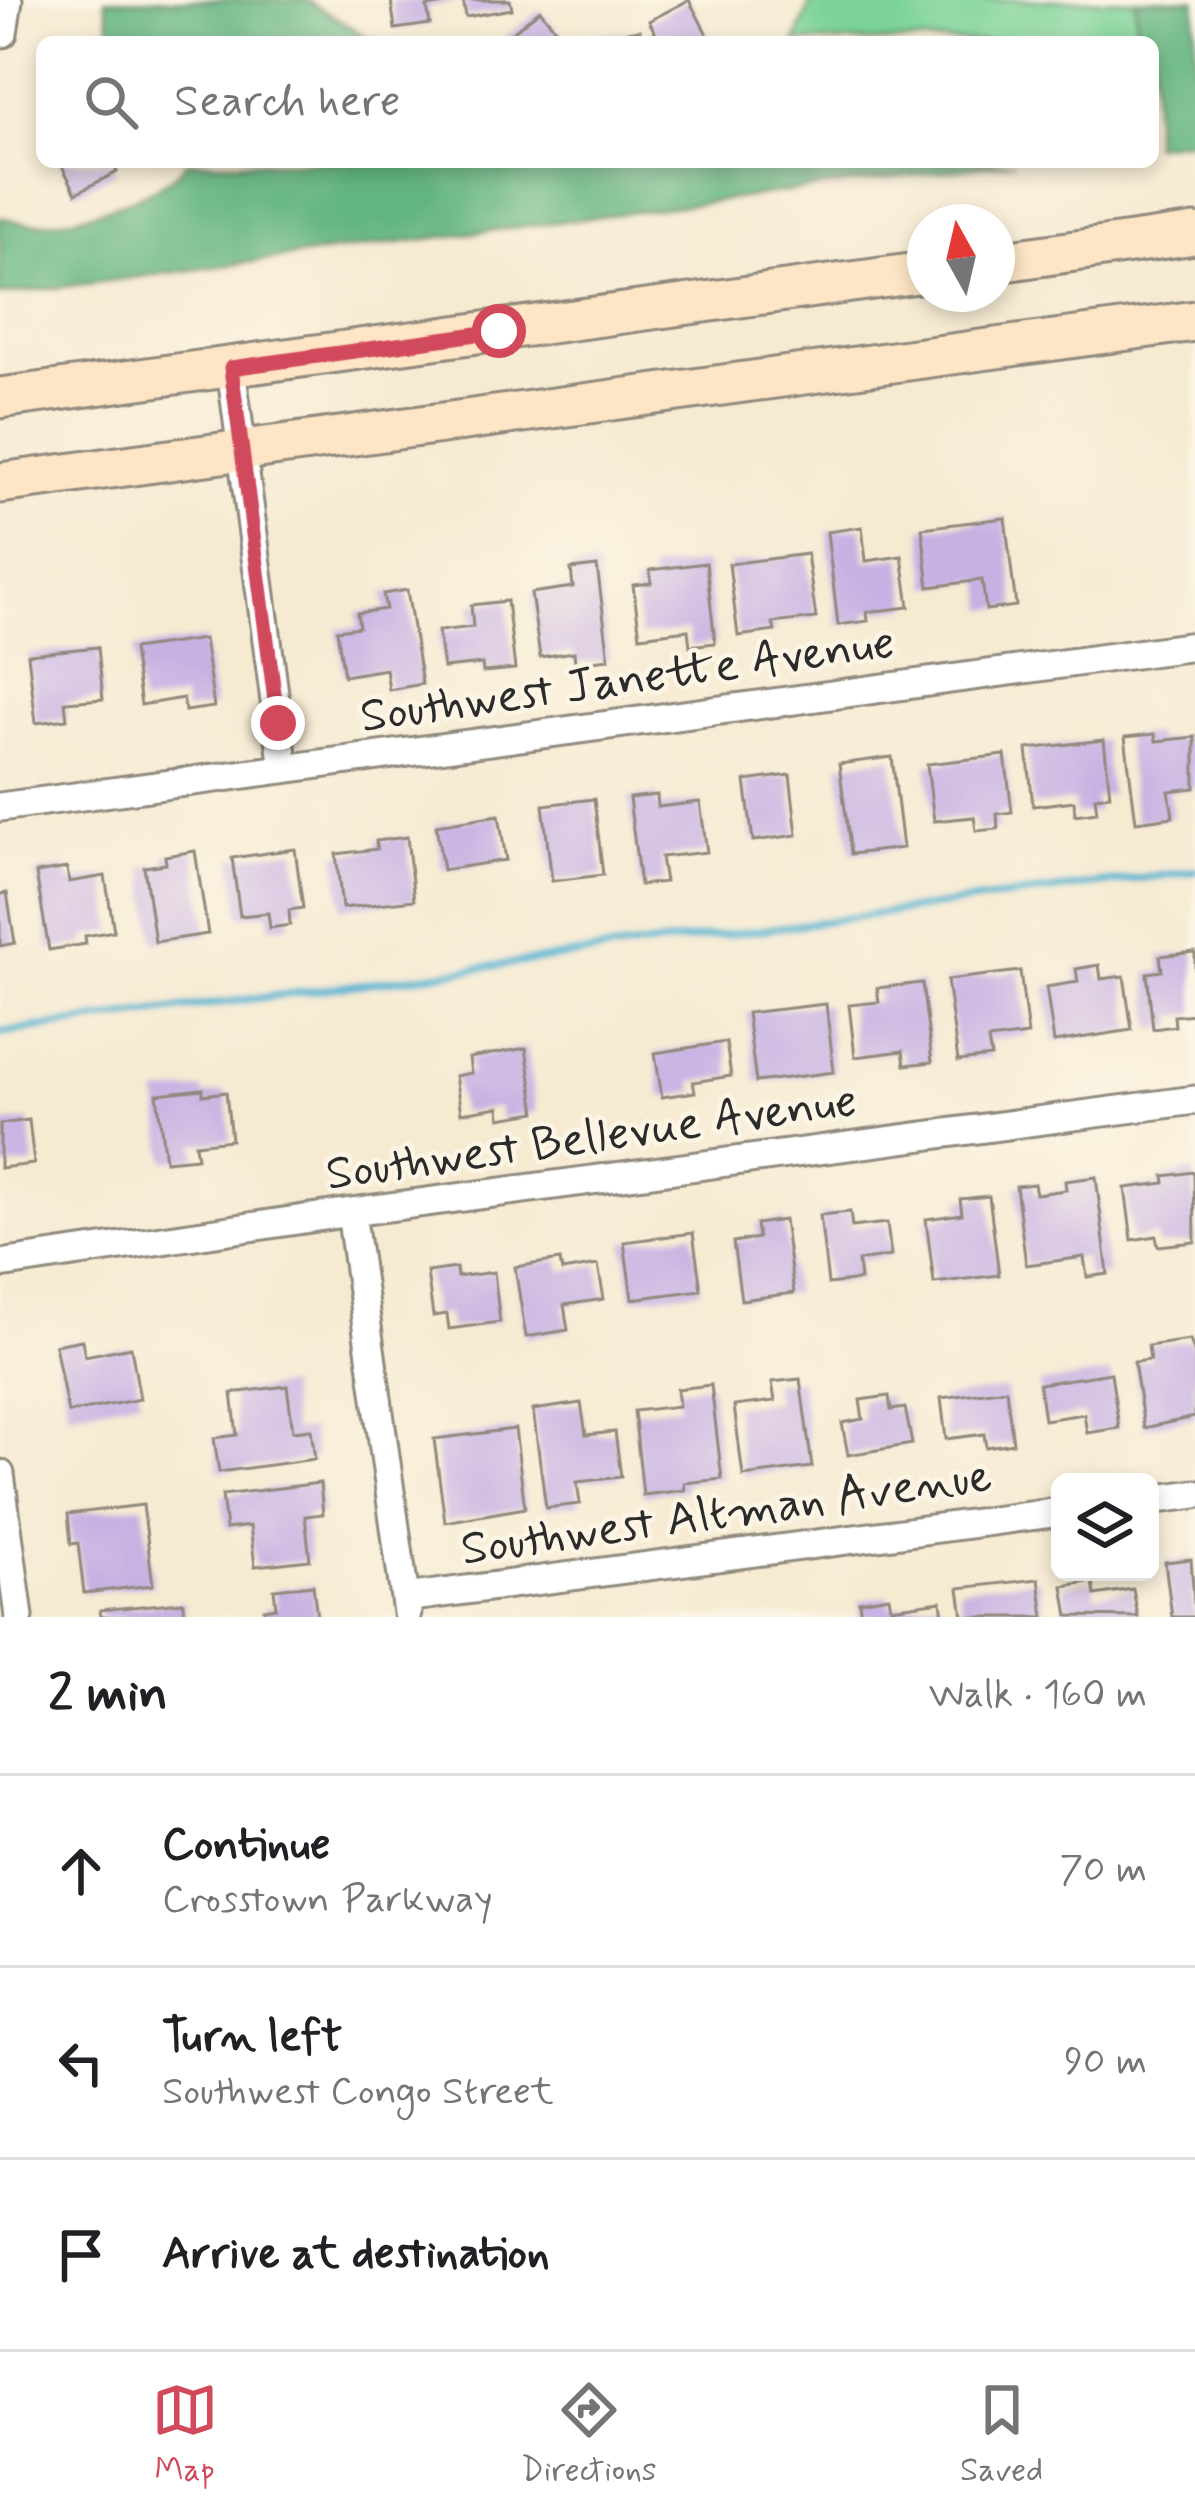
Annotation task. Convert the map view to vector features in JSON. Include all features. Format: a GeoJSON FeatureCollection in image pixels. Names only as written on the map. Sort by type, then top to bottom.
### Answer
{"type":"FeatureCollection","features":[{"type":"Feature","properties":{"kind":"main road"},"geometry":{"type":"LineString","coordinates":[[1015,259],[1195,234]]}},
{"type":"Feature","properties":{"kind":"main road"},"geometry":{"type":"LineString","coordinates":[[0,398],[907,274]]}},
{"type":"Feature","properties":{"kind":"main road"},"geometry":{"type":"LineString","coordinates":[[0,483],[1195,321]]}},
{"type":"Feature","properties":{"kind":"street"},"geometry":{"type":"LineString","coordinates":[[3,33],[8,0]]}},
{"type":"Feature","properties":{"kind":"street"},"geometry":{"type":"LineString","coordinates":[[231,368],[284,769]]}},
{"type":"Feature","properties":{"kind":"street","name":"Southwest Janette Avenue"},"geometry":{"type":"LineString","coordinates":[[0,807],[1195,646]]}},
{"type":"Feature","properties":{"kind":"street","name":"Southwest Bellevue Avenue"},"geometry":{"type":"LineString","coordinates":[[0,1264],[351,1212],[1195,1100]]}},
{"type":"Feature","properties":{"kind":"street"},"geometry":{"type":"LineString","coordinates":[[351,1212],[406,1608]]}},
{"type":"Feature","properties":{"kind":"street"},"geometry":{"type":"LineString","coordinates":[[0,1474],[20,1617]]}},
{"type":"Feature","properties":{"kind":"street"},"geometry":{"type":"LineString","coordinates":[[1159,1499],[1195,1494]]}},
{"type":"Feature","properties":{"kind":"street","name":"Southwest Altman Avenue"},"geometry":{"type":"LineString","coordinates":[[406,1608],[1051,1513]]}},
{"type":"Feature","properties":{"kind":"green space"},"geometry":{"type":"Polygon","coordinates":[[[105,0],[306,0],[365,36],[112,36],[105,0]]]}},
{"type":"Feature","properties":{"kind":"green space"},"geometry":{"type":"Polygon","coordinates":[[[812,0],[1136,0],[1137,36],[797,36],[812,0]]]}},
{"type":"Feature","properties":{"kind":"green space"},"geometry":{"type":"Polygon","coordinates":[[[1136,0],[1195,0],[1195,140],[1159,144],[1159,36],[1137,36],[1136,0]]]}},
{"type":"Feature","properties":{"kind":"green space"},"geometry":{"type":"Polygon","coordinates":[[[181,168],[969,168],[0,295],[0,217],[45,223],[90,214],[138,197],[181,168]]]}},
{"type":"Feature","properties":{"kind":"building"},"geometry":{"type":"Polygon","coordinates":[[[391,0],[457,2],[427,7],[430,24],[395,29],[391,0]]]}},
{"type":"Feature","properties":{"kind":"building"},"geometry":{"type":"Polygon","coordinates":[[[463,0],[510,0],[512,9],[466,17],[463,0]]]}},
{"type":"Feature","properties":{"kind":"building"},"geometry":{"type":"Polygon","coordinates":[[[689,0],[708,36],[657,36],[649,21],[689,0]]]}},
{"type":"Feature","properties":{"kind":"building"},"geometry":{"type":"Polygon","coordinates":[[[540,10],[561,36],[508,36],[540,10]]]}},
{"type":"Feature","properties":{"kind":"building"},"geometry":{"type":"Polygon","coordinates":[[[640,30],[641,36],[600,36],[640,30]]]}},
{"type":"Feature","properties":{"kind":"building"},"geometry":{"type":"Polygon","coordinates":[[[63,168],[115,168],[117,172],[76,193],[63,168]]]}},
{"type":"Feature","properties":{"kind":"building"},"geometry":{"type":"Polygon","coordinates":[[[1005,518],[1016,606],[986,610],[982,580],[929,587],[922,528],[1005,518]]]}},
{"type":"Feature","properties":{"kind":"building"},"geometry":{"type":"Polygon","coordinates":[[[862,527],[866,561],[902,556],[909,607],[867,612],[868,621],[838,625],[827,532],[862,527]]]}},
{"type":"Feature","properties":{"kind":"building"},"geometry":{"type":"Polygon","coordinates":[[[807,554],[816,618],[773,623],[775,631],[738,636],[729,564],[807,554]]]}},
{"type":"Feature","properties":{"kind":"building"},"geometry":{"type":"Polygon","coordinates":[[[706,563],[715,643],[690,646],[688,630],[640,636],[633,585],[651,583],[650,570],[706,563]]]}},
{"type":"Feature","properties":{"kind":"building"},"geometry":{"type":"Polygon","coordinates":[[[597,566],[609,659],[575,663],[574,652],[540,657],[531,593],[573,587],[571,569],[597,566]]]}},
{"type":"Feature","properties":{"kind":"building"},"geometry":{"type":"Polygon","coordinates":[[[407,590],[422,684],[389,690],[386,669],[344,676],[337,630],[359,627],[357,613],[386,609],[383,594],[407,590]]]}},
{"type":"Feature","properties":{"kind":"building"},"geometry":{"type":"Polygon","coordinates":[[[507,601],[515,669],[483,672],[482,664],[443,668],[438,631],[473,627],[471,605],[507,601]]]}},
{"type":"Feature","properties":{"kind":"building"},"geometry":{"type":"Polygon","coordinates":[[[204,639],[214,707],[185,711],[183,698],[141,705],[133,649],[204,639]]]}},
{"type":"Feature","properties":{"kind":"building"},"geometry":{"type":"Polygon","coordinates":[[[98,647],[103,699],[65,702],[67,719],[36,723],[28,654],[98,647]]]}},
{"type":"Feature","properties":{"kind":"building"},"geometry":{"type":"Polygon","coordinates":[[[1155,734],[1156,741],[1195,737],[1195,788],[1169,791],[1173,817],[1136,822],[1125,737],[1155,734]]]}},
{"type":"Feature","properties":{"kind":"building"},"geometry":{"type":"Polygon","coordinates":[[[1104,740],[1110,795],[1095,797],[1097,812],[1075,815],[1074,801],[1033,806],[1027,749],[1104,740]]]}},
{"type":"Feature","properties":{"kind":"building"},"geometry":{"type":"Polygon","coordinates":[[[1005,755],[1012,812],[997,814],[998,829],[976,831],[974,817],[934,821],[927,764],[1005,755]]]}},
{"type":"Feature","properties":{"kind":"building"},"geometry":{"type":"Polygon","coordinates":[[[892,757],[903,848],[851,854],[839,764],[892,757]]]}},
{"type":"Feature","properties":{"kind":"building"},"geometry":{"type":"Polygon","coordinates":[[[790,775],[797,835],[753,841],[745,781],[790,775]]]}},
{"type":"Feature","properties":{"kind":"building"},"geometry":{"type":"Polygon","coordinates":[[[657,795],[658,807],[700,802],[707,852],[661,857],[665,882],[640,885],[629,798],[657,795]]]}},
{"type":"Feature","properties":{"kind":"building"},"geometry":{"type":"Polygon","coordinates":[[[594,799],[603,875],[552,881],[543,805],[594,799]]]}},
{"type":"Feature","properties":{"kind":"building"},"geometry":{"type":"Polygon","coordinates":[[[499,815],[506,860],[443,870],[436,825],[499,815]]]}},
{"type":"Feature","properties":{"kind":"building"},"geometry":{"type":"Polygon","coordinates":[[[407,837],[414,900],[342,908],[336,854],[377,849],[376,841],[407,837]]]}},
{"type":"Feature","properties":{"kind":"building"},"geometry":{"type":"Polygon","coordinates":[[[295,849],[303,908],[289,910],[290,925],[270,928],[268,913],[240,916],[232,858],[295,849]]]}},
{"type":"Feature","properties":{"kind":"building"},"geometry":{"type":"Polygon","coordinates":[[[195,851],[208,934],[155,942],[144,867],[166,864],[165,856],[195,851]]]}},
{"type":"Feature","properties":{"kind":"building"},"geometry":{"type":"Polygon","coordinates":[[[67,868],[69,882],[105,876],[114,931],[85,936],[86,944],[49,950],[36,873],[67,868]]]}},
{"type":"Feature","properties":{"kind":"building"},"geometry":{"type":"Polygon","coordinates":[[[7,893],[15,943],[0,946],[0,894],[7,893]]]}},
{"type":"Feature","properties":{"kind":"building"},"geometry":{"type":"Polygon","coordinates":[[[1195,952],[1195,1014],[1174,1016],[1175,1026],[1153,1029],[1147,973],[1162,971],[1160,956],[1195,952]]]}},
{"type":"Feature","properties":{"kind":"building"},"geometry":{"type":"Polygon","coordinates":[[[1099,965],[1101,979],[1124,976],[1132,1030],[1054,1042],[1046,987],[1078,982],[1076,969],[1099,965]]]}},
{"type":"Feature","properties":{"kind":"building"},"geometry":{"type":"Polygon","coordinates":[[[1020,971],[1028,1035],[988,1040],[991,1057],[958,1061],[947,980],[1020,971]]]}},
{"type":"Feature","properties":{"kind":"building"},"geometry":{"type":"Polygon","coordinates":[[[922,983],[932,1062],[905,1065],[903,1051],[855,1057],[849,1005],[879,1002],[877,988],[922,983]]]}},
{"type":"Feature","properties":{"kind":"building"},"geometry":{"type":"Polygon","coordinates":[[[826,1004],[834,1072],[756,1082],[747,1013],[826,1004]]]}},
{"type":"Feature","properties":{"kind":"building"},"geometry":{"type":"Polygon","coordinates":[[[726,1042],[731,1076],[693,1082],[695,1092],[662,1097],[655,1053],[726,1042]]]}},
{"type":"Feature","properties":{"kind":"building"},"geometry":{"type":"Polygon","coordinates":[[[526,1048],[536,1112],[500,1118],[499,1107],[461,1113],[455,1076],[471,1073],[469,1058],[526,1048]]]}},
{"type":"Feature","properties":{"kind":"building"},"geometry":{"type":"Polygon","coordinates":[[[203,1089],[203,1095],[226,1092],[231,1140],[195,1144],[197,1158],[165,1161],[157,1094],[203,1089]]]}},
{"type":"Feature","properties":{"kind":"building"},"geometry":{"type":"Polygon","coordinates":[[[29,1120],[34,1164],[0,1168],[0,1124],[29,1120]]]}},
{"type":"Feature","properties":{"kind":"building"},"geometry":{"type":"Polygon","coordinates":[[[1194,1172],[1195,1242],[1158,1246],[1156,1236],[1132,1240],[1125,1188],[1165,1183],[1164,1176],[1194,1172]]]}},
{"type":"Feature","properties":{"kind":"building"},"geometry":{"type":"Polygon","coordinates":[[[1096,1177],[1108,1274],[1087,1277],[1084,1257],[1026,1265],[1016,1186],[1034,1184],[1036,1194],[1066,1190],[1065,1181],[1096,1177]]]}},
{"type":"Feature","properties":{"kind":"building"},"geometry":{"type":"Polygon","coordinates":[[[989,1196],[999,1275],[934,1283],[926,1219],[962,1214],[960,1199],[989,1196]]]}},
{"type":"Feature","properties":{"kind":"building"},"geometry":{"type":"Polygon","coordinates":[[[850,1212],[852,1227],[887,1223],[891,1256],[858,1261],[860,1280],[828,1284],[820,1215],[850,1212]]]}},
{"type":"Feature","properties":{"kind":"building"},"geometry":{"type":"Polygon","coordinates":[[[784,1220],[794,1293],[741,1300],[733,1242],[758,1238],[756,1224],[784,1220]]]}},
{"type":"Feature","properties":{"kind":"building"},"geometry":{"type":"Polygon","coordinates":[[[693,1233],[701,1290],[632,1299],[624,1242],[693,1233]]]}},
{"type":"Feature","properties":{"kind":"building"},"geometry":{"type":"Polygon","coordinates":[[[560,1260],[562,1271],[598,1265],[604,1299],[564,1305],[568,1330],[526,1337],[515,1267],[560,1260]]]}},
{"type":"Feature","properties":{"kind":"building"},"geometry":{"type":"Polygon","coordinates":[[[456,1268],[457,1277],[494,1272],[500,1322],[449,1329],[447,1314],[433,1316],[427,1272],[456,1268]]]}},
{"type":"Feature","properties":{"kind":"building"},"geometry":{"type":"Polygon","coordinates":[[[82,1340],[85,1356],[131,1347],[140,1399],[68,1413],[55,1345],[82,1340]]]}},
{"type":"Feature","properties":{"kind":"building"},"geometry":{"type":"Polygon","coordinates":[[[1190,1340],[1195,1354],[1195,1417],[1144,1428],[1134,1362],[1150,1360],[1148,1346],[1190,1340]]]}},
{"type":"Feature","properties":{"kind":"building"},"geometry":{"type":"Polygon","coordinates":[[[1111,1373],[1119,1428],[1087,1433],[1084,1414],[1044,1420],[1039,1384],[1111,1373]]]}},
{"type":"Feature","properties":{"kind":"building"},"geometry":{"type":"Polygon","coordinates":[[[800,1379],[812,1467],[743,1476],[734,1406],[775,1401],[772,1382],[800,1379]]]}},
{"type":"Feature","properties":{"kind":"building"},"geometry":{"type":"Polygon","coordinates":[[[711,1385],[722,1479],[684,1483],[685,1490],[643,1495],[634,1411],[679,1406],[677,1389],[711,1385]]]}},
{"type":"Feature","properties":{"kind":"building"},"geometry":{"type":"Polygon","coordinates":[[[287,1386],[293,1431],[311,1429],[315,1459],[219,1472],[214,1438],[237,1435],[232,1393],[287,1386]]]}},
{"type":"Feature","properties":{"kind":"building"},"geometry":{"type":"Polygon","coordinates":[[[1006,1389],[1013,1443],[986,1447],[984,1434],[946,1439],[941,1398],[1006,1389]]]}},
{"type":"Feature","properties":{"kind":"building"},"geometry":{"type":"Polygon","coordinates":[[[889,1396],[891,1410],[905,1408],[912,1444],[848,1455],[842,1423],[863,1419],[860,1400],[889,1396]]]}},
{"type":"Feature","properties":{"kind":"building"},"geometry":{"type":"Polygon","coordinates":[[[581,1403],[586,1435],[615,1432],[621,1477],[577,1482],[580,1504],[546,1508],[533,1410],[581,1403]]]}},
{"type":"Feature","properties":{"kind":"building"},"geometry":{"type":"Polygon","coordinates":[[[515,1429],[525,1508],[445,1522],[434,1439],[515,1429]]]}},
{"type":"Feature","properties":{"kind":"building"},"geometry":{"type":"Polygon","coordinates":[[[320,1483],[323,1514],[305,1516],[310,1560],[255,1566],[250,1526],[226,1529],[222,1495],[320,1483]]]}},
{"type":"Feature","properties":{"kind":"building"},"geometry":{"type":"Polygon","coordinates":[[[143,1505],[153,1585],[84,1593],[78,1543],[71,1544],[68,1514],[143,1505]]]}},
{"type":"Feature","properties":{"kind":"building"},"geometry":{"type":"Polygon","coordinates":[[[1191,1559],[1195,1617],[1172,1617],[1165,1562],[1191,1559]]]}},
{"type":"Feature","properties":{"kind":"building"},"geometry":{"type":"Polygon","coordinates":[[[1039,1579],[1044,1617],[963,1617],[959,1588],[1039,1579]]]}},
{"type":"Feature","properties":{"kind":"building"},"geometry":{"type":"Polygon","coordinates":[[[1093,1581],[1095,1595],[1133,1589],[1138,1617],[1068,1616],[1063,1586],[1093,1581]]]}},
{"type":"Feature","properties":{"kind":"building"},"geometry":{"type":"Polygon","coordinates":[[[313,1585],[317,1617],[265,1617],[264,1609],[276,1607],[274,1589],[313,1585]]]}},
{"type":"Feature","properties":{"kind":"building"},"geometry":{"type":"Polygon","coordinates":[[[889,1596],[891,1608],[941,1601],[943,1617],[861,1617],[859,1601],[889,1596]]]}},
{"type":"Feature","properties":{"kind":"building"},"geometry":{"type":"Polygon","coordinates":[[[183,1602],[185,1617],[101,1617],[100,1610],[183,1602]]]}},
{"type":"Feature","properties":{"kind":"waterway"},"geometry":{"type":"LineString","coordinates":[[0,1033],[1195,871]]}},
{"type":"Feature","properties":{"kind":"route"},"geometry":{"type":"LineString","coordinates":[[278,723],[231,368],[499,331]]}}]}
